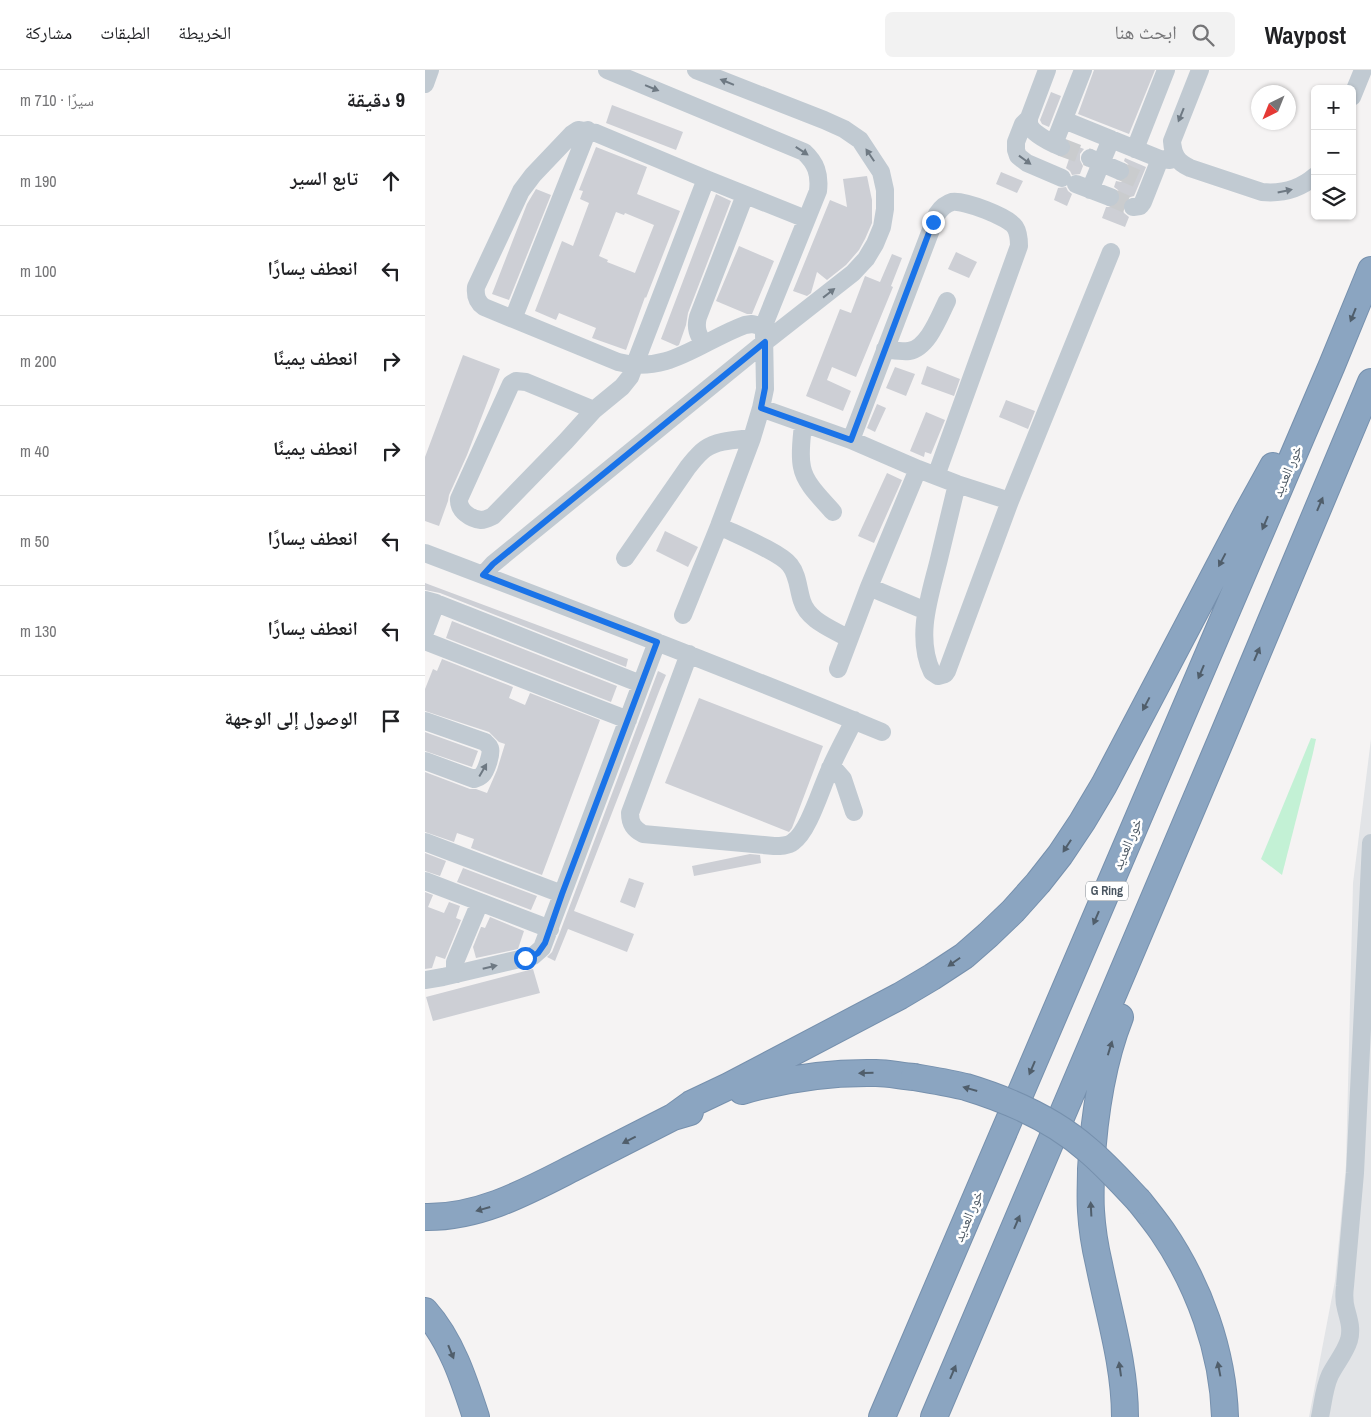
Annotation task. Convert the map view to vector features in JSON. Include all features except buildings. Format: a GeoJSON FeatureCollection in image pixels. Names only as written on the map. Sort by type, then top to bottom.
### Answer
{"type":"FeatureCollection","features":[{"type":"Feature","properties":{"kind":"highway","name":"خور العديد"},"geometry":{"type":"LineString","coordinates":[[882,1417],[1332,366],[1371,270]]}},
{"type":"Feature","properties":{"kind":"highway"},"geometry":{"type":"LineString","coordinates":[[673,1118],[691,1104],[900,996],[932,977],[964,956],[988,935],[1038,883],[1061,855],[1104,785],[1247,513],[1332,366]]}},
{"type":"Feature","properties":{"kind":"highway"},"geometry":{"type":"LineString","coordinates":[[934,1417],[1371,382]]}},
{"type":"Feature","properties":{"kind":"highway"},"geometry":{"type":"LineString","coordinates":[[1125,1417],[1118,1356],[1098,1262],[1091,1211],[1093,1143],[1097,1102],[1117,1024],[1195,831],[1221,740]]}},
{"type":"Feature","properties":{"kind":"highway"},"geometry":{"type":"LineString","coordinates":[[429,1220],[472,1212],[497,1204],[537,1187],[673,1118],[765,1084],[797,1077],[877,1073],[914,1077],[972,1089],[995,1096],[1031,1113],[1067,1134],[1109,1169],[1139,1201],[1163,1232],[1196,1292],[1207,1322],[1216,1352],[1225,1417]]}},
{"type":"Feature","properties":{"kind":"highway"},"geometry":{"type":"LineString","coordinates":[[425,1311],[448,1344],[476,1417]]}},
{"type":"Feature","properties":{"kind":"street"},"geometry":{"type":"LineString","coordinates":[[425,84],[430,70]]}},
{"type":"Feature","properties":{"kind":"street"},"geometry":{"type":"LineString","coordinates":[[607,70],[804,152],[812,159],[817,169],[819,180],[818,190],[769,314],[765,334],[765,388],[753,438],[683,615]]}},
{"type":"Feature","properties":{"kind":"street"},"geometry":{"type":"LineString","coordinates":[[483,575],[493,564],[765,334],[853,273],[866,259],[875,244],[882,227],[885,209],[885,190],[881,172],[860,140],[845,129],[696,70]]}},
{"type":"Feature","properties":{"kind":"street"},"geometry":{"type":"LineString","coordinates":[[1047,70],[1029,118],[1029,125],[1031,129],[1058,145],[1064,120],[1083,70]]}},
{"type":"Feature","properties":{"kind":"street"},"geometry":{"type":"LineString","coordinates":[[1135,149],[1166,70]]}},
{"type":"Feature","properties":{"kind":"street"},"geometry":{"type":"LineString","coordinates":[[1133,207],[1142,204],[1147,182],[1168,158],[1172,150],[1172,141],[1200,70]]}},
{"type":"Feature","properties":{"kind":"street"},"geometry":{"type":"LineString","coordinates":[[1356,87],[1363,70]]}},
{"type":"Feature","properties":{"kind":"street"},"geometry":{"type":"LineString","coordinates":[[1029,118],[1023,124],[1016,142],[1018,156],[1027,163],[1110,197]]}},
{"type":"Feature","properties":{"kind":"street"},"geometry":{"type":"LineString","coordinates":[[1064,120],[1135,149],[1168,158],[1190,168],[1262,192],[1273,193],[1295,189],[1311,179]]}},
{"type":"Feature","properties":{"kind":"street"},"geometry":{"type":"LineString","coordinates":[[765,334],[752,324],[745,325],[664,362],[636,365],[618,362],[484,307],[479,304],[476,288],[526,183],[578,130],[588,130],[596,133],[807,219]]}},
{"type":"Feature","properties":{"kind":"street"},"geometry":{"type":"LineString","coordinates":[[513,319],[588,130]]}},
{"type":"Feature","properties":{"kind":"street"},"geometry":{"type":"LineString","coordinates":[[1076,184],[1111,139]]}},
{"type":"Feature","properties":{"kind":"street"},"geometry":{"type":"LineString","coordinates":[[1095,161],[1120,171]]}},
{"type":"Feature","properties":{"kind":"street"},"geometry":{"type":"LineString","coordinates":[[594,410],[521,380],[511,384],[459,500],[462,510],[479,520],[493,516],[594,410],[626,383],[636,365],[706,179]]}},
{"type":"Feature","properties":{"kind":"street"},"geometry":{"type":"LineString","coordinates":[[704,344],[698,336],[696,329],[698,317],[745,195]]}},
{"type":"Feature","properties":{"kind":"street"},"geometry":{"type":"LineString","coordinates":[[851,440],[933,222],[942,207],[950,203],[959,202],[1001,216],[1009,220],[1016,228],[1019,236],[1019,246],[936,476]]}},
{"type":"Feature","properties":{"kind":"street"},"geometry":{"type":"LineString","coordinates":[[957,484],[926,612],[924,634],[928,660],[932,672],[938,676],[947,671],[1010,501],[1111,252]]}},
{"type":"Feature","properties":{"kind":"street"},"geometry":{"type":"LineString","coordinates":[[885,349],[908,351],[919,347],[926,340],[947,301]]}},
{"type":"Feature","properties":{"kind":"street"},"geometry":{"type":"LineString","coordinates":[[761,408],[851,440],[957,484],[1010,501]]}},
{"type":"Feature","properties":{"kind":"street"},"geometry":{"type":"LineString","coordinates":[[803,424],[801,466],[804,475],[833,512]]}},
{"type":"Feature","properties":{"kind":"street"},"geometry":{"type":"LineString","coordinates":[[625,558],[695,458],[705,449],[717,444],[753,438]]}},
{"type":"Feature","properties":{"kind":"street"},"geometry":{"type":"LineString","coordinates":[[838,669],[869,587],[918,469]]}},
{"type":"Feature","properties":{"kind":"street"},"geometry":{"type":"LineString","coordinates":[[719,526],[782,557],[794,570],[803,603],[808,612],[849,639]]}},
{"type":"Feature","properties":{"kind":"street"},"geometry":{"type":"LineString","coordinates":[[425,553],[689,654],[882,732]]}},
{"type":"Feature","properties":{"kind":"street"},"geometry":{"type":"LineString","coordinates":[[869,587],[926,612]]}},
{"type":"Feature","properties":{"kind":"street"},"geometry":{"type":"LineString","coordinates":[[425,632],[431,602],[641,684]]}},
{"type":"Feature","properties":{"kind":"street"},"geometry":{"type":"LineString","coordinates":[[425,641],[627,720]]}},
{"type":"Feature","properties":{"kind":"street"},"geometry":{"type":"LineString","coordinates":[[425,980],[533,956],[542,948],[657,642]]}},
{"type":"Feature","properties":{"kind":"street"},"geometry":{"type":"LineString","coordinates":[[689,654],[630,813],[630,820],[633,826],[643,834],[774,846],[793,842],[805,827],[830,768],[854,720]]}},
{"type":"Feature","properties":{"kind":"street"},"geometry":{"type":"LineString","coordinates":[[425,721],[485,742],[490,748],[491,755],[483,774],[474,779],[425,761]]}},
{"type":"Feature","properties":{"kind":"street"},"geometry":{"type":"LineString","coordinates":[[830,768],[836,771],[843,779],[854,812]]}},
{"type":"Feature","properties":{"kind":"street"},"geometry":{"type":"LineString","coordinates":[[425,842],[562,894]]}},
{"type":"Feature","properties":{"kind":"street"},"geometry":{"type":"LineString","coordinates":[[1320,1417],[1328,1380],[1349,1341],[1350,1331],[1344,1298],[1355,1173],[1371,843]]}},
{"type":"Feature","properties":{"kind":"street"},"geometry":{"type":"LineString","coordinates":[[425,881],[550,929]]}},
{"type":"Feature","properties":{"kind":"street"},"geometry":{"type":"LineString","coordinates":[[457,974],[455,962],[480,902]]}},
{"type":"Feature","properties":{"kind":"shaded area"},"geometry":{"type":"Polygon","coordinates":[[[1371,739],[1371,1417],[1309,1417],[1335,1281],[1346,1165],[1353,883],[1371,739]]]}},
{"type":"Feature","properties":{"kind":"green space"},"geometry":{"type":"Polygon","coordinates":[[[1311,738],[1316,739],[1282,875],[1261,859],[1311,738]]]}},
{"type":"Feature","properties":{"kind":"tunnel"},"geometry":{"type":"LineString","coordinates":[[1061,147],[1090,158]]}},
{"type":"Feature","properties":{"kind":"tunnel"},"geometry":{"type":"LineString","coordinates":[[1120,171],[1143,181]]}},
{"type":"Feature","properties":{"kind":"tunnel"},"geometry":{"type":"LineString","coordinates":[[1110,197],[1133,207]]}},
{"type":"Feature","properties":{"kind":"route"},"geometry":{"type":"LineString","coordinates":[[525,958],[538,953],[545,943],[657,642],[483,575],[493,564],[765,342],[765,388],[761,408],[851,440],[933,222]]}}]}
